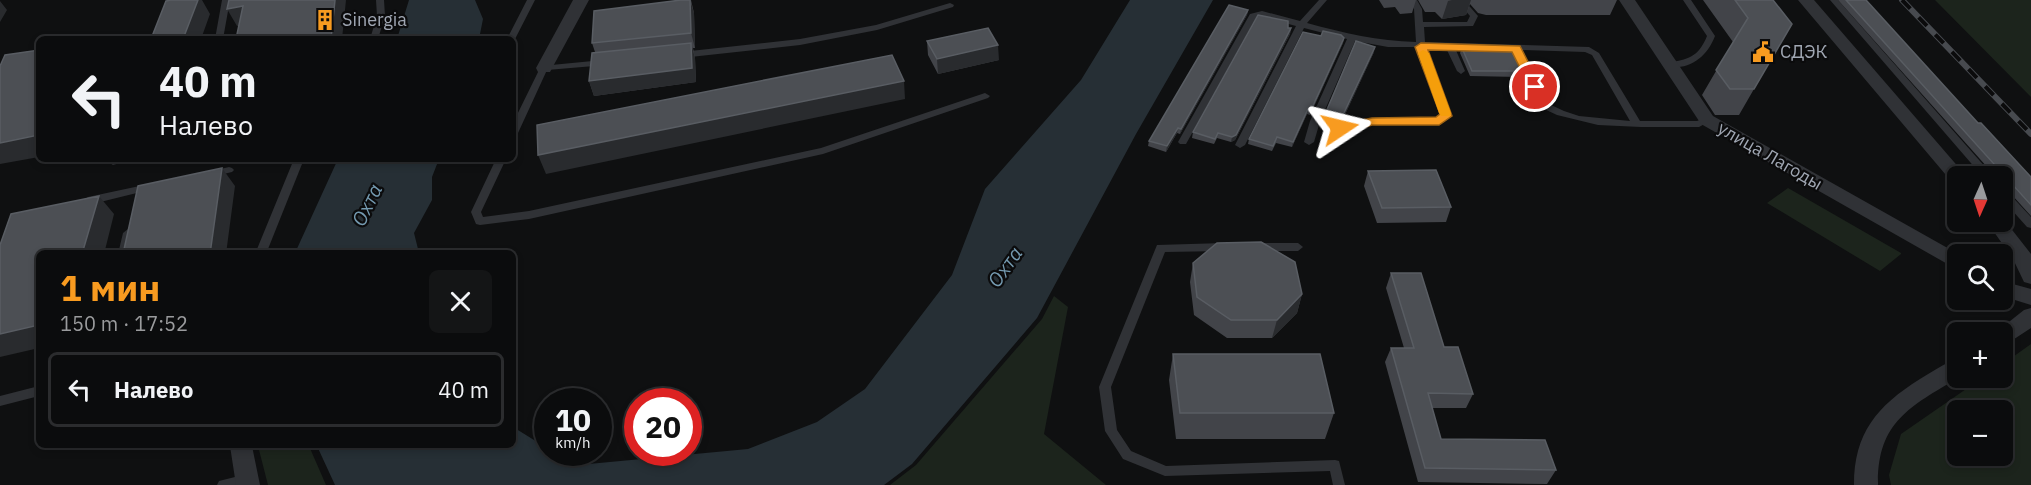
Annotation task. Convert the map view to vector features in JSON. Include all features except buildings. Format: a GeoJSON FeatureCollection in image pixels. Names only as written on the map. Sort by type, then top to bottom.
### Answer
{"type":"FeatureCollection","features":[{"type":"Feature","properties":{"kind":"street"},"geometry":{"type":"LineString","coordinates":[[543,68],[580,0]]}},
{"type":"Feature","properties":{"kind":"street","name":"улица Лагоды"},"geometry":{"type":"LineString","coordinates":[[1628,0],[1707,120],[1947,256]]}},
{"type":"Feature","properties":{"kind":"street"},"geometry":{"type":"LineString","coordinates":[[1806,0],[1949,166]]}},
{"type":"Feature","properties":{"kind":"street"},"geometry":{"type":"LineString","coordinates":[[2004,232],[2022,256],[2031,277]]}},
{"type":"Feature","properties":{"kind":"street"},"geometry":{"type":"LineString","coordinates":[[2013,291],[2031,297]]}},
{"type":"Feature","properties":{"kind":"street"},"geometry":{"type":"LineString","coordinates":[[2013,330],[2031,316]]}},
{"type":"Feature","properties":{"kind":"street"},"geometry":{"type":"LineString","coordinates":[[1866,485],[1864,463],[1871,439],[1884,419],[1907,398],[1947,374]]}},
{"type":"Feature","properties":{"kind":"street"},"geometry":{"type":"LineString","coordinates":[[241,448],[247,482]]}},
{"type":"Feature","properties":{"kind":"lane"},"geometry":{"type":"LineString","coordinates":[[220,36],[226,0]]}},
{"type":"Feature","properties":{"kind":"lane"},"geometry":{"type":"LineString","coordinates":[[375,36],[381,16],[380,0]]}},
{"type":"Feature","properties":{"kind":"lane"},"geometry":{"type":"LineString","coordinates":[[513,36],[531,0]]}},
{"type":"Feature","properties":{"kind":"lane"},"geometry":{"type":"LineString","coordinates":[[1240,145],[1301,25],[1323,0]]}},
{"type":"Feature","properties":{"kind":"lane"},"geometry":{"type":"LineString","coordinates":[[1315,122],[1352,128],[1372,122],[1439,121],[1446,116],[1421,47],[1418,9],[1413,0]]}},
{"type":"Feature","properties":{"kind":"lane"},"geometry":{"type":"LineString","coordinates":[[1420,25],[1470,24],[1474,16],[1460,0]]}},
{"type":"Feature","properties":{"kind":"lane"},"geometry":{"type":"LineString","coordinates":[[1670,65],[1683,65],[1695,61],[1711,36],[1687,0]]}},
{"type":"Feature","properties":{"kind":"lane"},"geometry":{"type":"LineString","coordinates":[[1834,0],[1979,166]]}},
{"type":"Feature","properties":{"kind":"lane"},"geometry":{"type":"LineString","coordinates":[[675,56],[800,42],[877,27],[950,5]]}},
{"type":"Feature","properties":{"kind":"lane"},"geometry":{"type":"LineString","coordinates":[[1183,142],[1253,16],[1262,14],[1352,38],[1421,47],[1586,49],[1595,53],[1636,123]]}},
{"type":"Feature","properties":{"kind":"lane"},"geometry":{"type":"LineString","coordinates":[[1309,142],[1315,122],[1352,38]]}},
{"type":"Feature","properties":{"kind":"lane"},"geometry":{"type":"LineString","coordinates":[[1450,48],[1461,71]]}},
{"type":"Feature","properties":{"kind":"lane"},"geometry":{"type":"LineString","coordinates":[[1516,48],[1545,106],[1553,111],[1608,123],[1699,124],[1707,120]]}},
{"type":"Feature","properties":{"kind":"lane"},"geometry":{"type":"LineString","coordinates":[[516,126],[543,68],[618,62]]}},
{"type":"Feature","properties":{"kind":"lane"},"geometry":{"type":"LineString","coordinates":[[500,162],[476,212],[480,221],[529,215],[823,151],[985,96]]}},
{"type":"Feature","properties":{"kind":"lane"},"geometry":{"type":"LineString","coordinates":[[262,250],[298,162]]}},
{"type":"Feature","properties":{"kind":"lane"},"geometry":{"type":"LineString","coordinates":[[195,177],[229,170]]}},
{"type":"Feature","properties":{"kind":"lane"},"geometry":{"type":"LineString","coordinates":[[79,203],[137,195],[161,185]]}},
{"type":"Feature","properties":{"kind":"lane"},"geometry":{"type":"LineString","coordinates":[[2013,204],[2031,224]]}},
{"type":"Feature","properties":{"kind":"lane"},"geometry":{"type":"LineString","coordinates":[[124,250],[130,222]]}},
{"type":"Feature","properties":{"kind":"lane"},"geometry":{"type":"LineString","coordinates":[[1298,247],[1161,248],[1105,387],[1111,431],[1127,455],[1165,471],[1335,465],[1339,485]]}},
{"type":"Feature","properties":{"kind":"lane"},"geometry":{"type":"LineString","coordinates":[[0,401],[36,392]]}},
{"type":"Feature","properties":{"kind":"lane"},"geometry":{"type":"LineString","coordinates":[[222,485],[247,482]]}},
{"type":"Feature","properties":{"kind":"shaded area"},"geometry":{"type":"Polygon","coordinates":[[[1935,0],[2031,0],[2031,97],[1935,0]]]}},
{"type":"Feature","properties":{"kind":"shaded area"},"geometry":{"type":"Polygon","coordinates":[[[1788,188],[1901,254],[1880,271],[1767,203],[1788,188]]]}},
{"type":"Feature","properties":{"kind":"shaded area"},"geometry":{"type":"Polygon","coordinates":[[[1054,296],[1068,307],[1044,434],[1106,485],[890,485],[916,465],[1042,319],[1054,296]]]}},
{"type":"Feature","properties":{"kind":"shaded area"},"geometry":{"type":"Polygon","coordinates":[[[2031,344],[2031,485],[1891,485],[1889,475],[1901,434],[1947,402],[1947,466],[2013,466],[2013,400],[1950,400],[1968,388],[2013,388],[2013,357],[2031,344]]]}},
{"type":"Feature","properties":{"kind":"shaded area"},"geometry":{"type":"Polygon","coordinates":[[[259,448],[310,448],[326,485],[268,485],[259,448]]]}},
{"type":"Feature","properties":{"kind":"water"},"geometry":{"type":"Polygon","coordinates":[[[409,0],[475,0],[483,19],[480,36],[398,36],[409,0]]]}},
{"type":"Feature","properties":{"kind":"water","name":"Охта"},"geometry":{"type":"Polygon","coordinates":[[[1130,0],[1213,0],[1136,134],[1037,318],[912,464],[884,485],[335,485],[318,448],[516,448],[516,429],[534,440],[534,466],[612,466],[612,462],[624,461],[624,466],[702,466],[702,453],[748,449],[817,422],[865,389],[952,275],[985,189],[1081,80],[1130,0]]]}},
{"type":"Feature","properties":{"kind":"water","name":"Охта"},"geometry":{"type":"Polygon","coordinates":[[[337,162],[438,162],[432,177],[432,200],[414,233],[418,250],[296,250],[337,162]]]}},
{"type":"Feature","properties":{"kind":"railway"},"geometry":{"type":"LineString","coordinates":[[1902,0],[2031,134]]}},
{"type":"Feature","properties":{"kind":"slow traffic"},"geometry":{"type":"LineString","coordinates":[[1423,53],[1445,113]]}},
{"type":"Feature","properties":{"kind":"place","name":"Sinergia"},"geometry":{"type":"Point","coordinates":[325,20]}},
{"type":"Feature","properties":{"kind":"place","name":"СДЭК"},"geometry":{"type":"Point","coordinates":[1763,52]}},
{"type":"Feature","properties":{"kind":"route"},"geometry":{"type":"LineString","coordinates":[[1340,128],[1352,128],[1372,122],[1439,121],[1446,116],[1421,47],[1516,48],[1535,87]]}}]}
